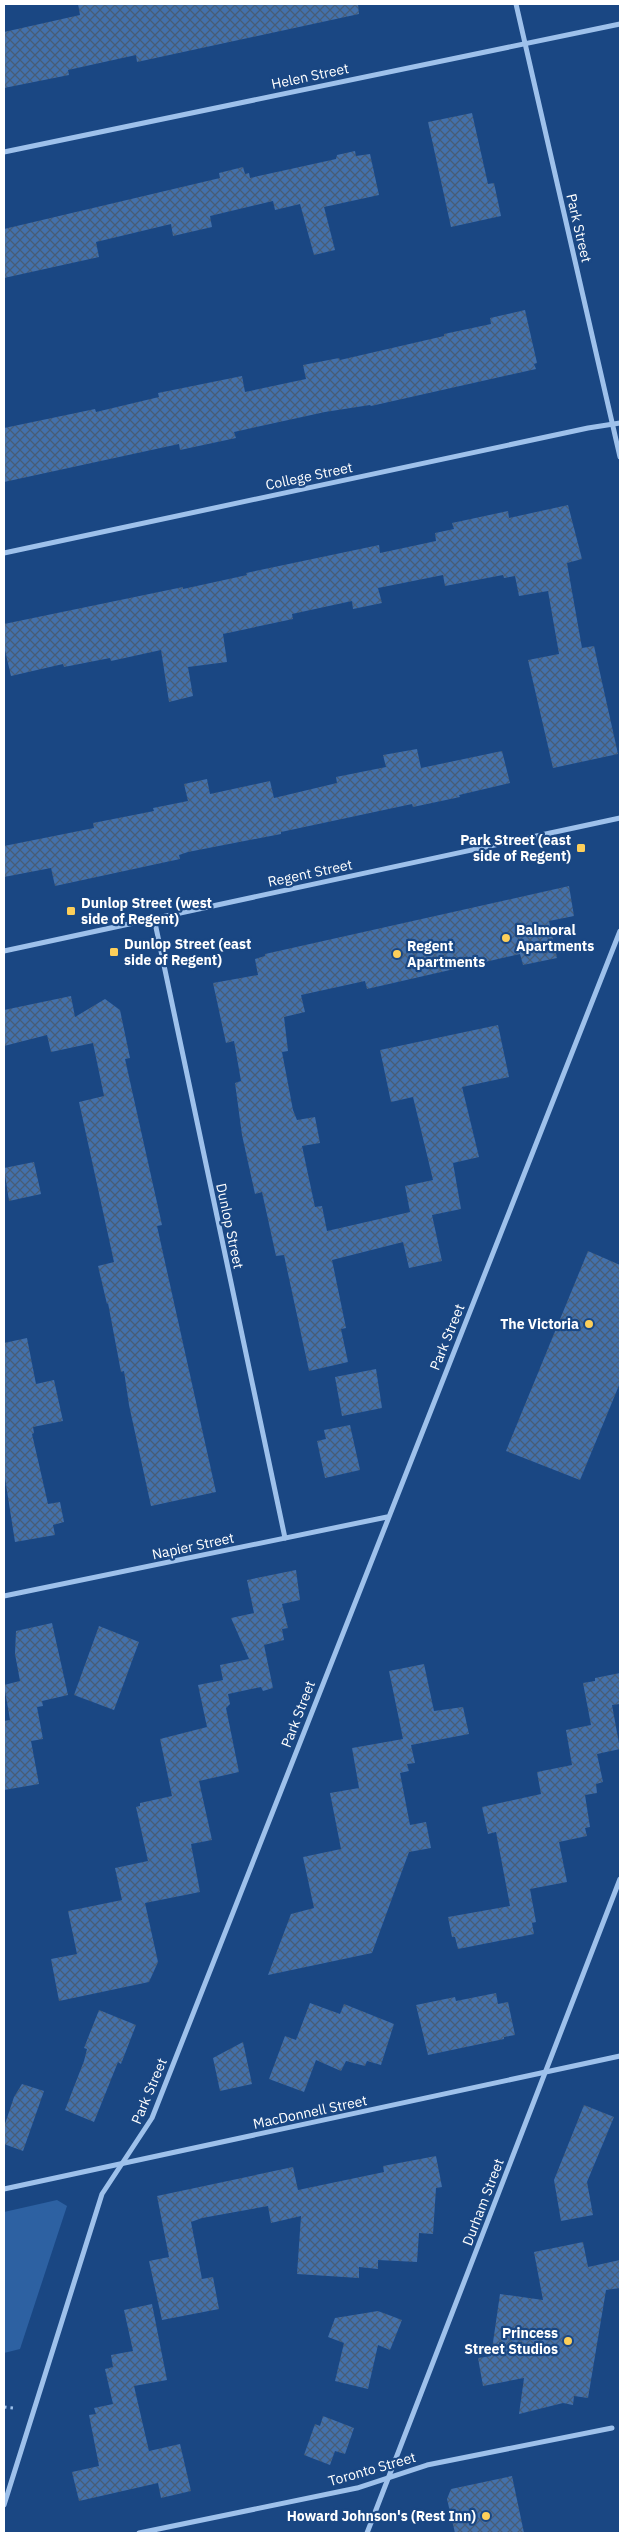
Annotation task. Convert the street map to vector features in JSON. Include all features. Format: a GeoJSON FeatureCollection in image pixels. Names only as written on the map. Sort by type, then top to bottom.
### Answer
{"type":"FeatureCollection","features":[{"type":"Feature","properties":{"kind":"street","name":"Park Street"},"geometry":{"type":"LineString","coordinates":[[516,4],[620,457]]}},
{"type":"Feature","properties":{"kind":"street","name":"Helen Street"},"geometry":{"type":"LineString","coordinates":[[4,152],[525,42],[620,24]]}},
{"type":"Feature","properties":{"kind":"street","name":"College Street"},"geometry":{"type":"LineString","coordinates":[[4,553],[588,428],[620,424]]}},
{"type":"Feature","properties":{"kind":"street","name":"Regent Street"},"geometry":{"type":"LineString","coordinates":[[4,951],[620,818]]}},
{"type":"Feature","properties":{"kind":"street","name":"Dunlop Street"},"geometry":{"type":"LineString","coordinates":[[154,918],[285,1538]]}},
{"type":"Feature","properties":{"kind":"street","name":"Park Street"},"geometry":{"type":"LineString","coordinates":[[4,2505],[100,2200],[152,2118],[387,1517],[620,931]]}},
{"type":"Feature","properties":{"kind":"street","name":"Napier Street"},"geometry":{"type":"LineString","coordinates":[[4,1596],[387,1517]]}},
{"type":"Feature","properties":{"kind":"street","name":"Durham Street"},"geometry":{"type":"LineString","coordinates":[[367,2533],[620,1879]]}},
{"type":"Feature","properties":{"kind":"street","name":"MacDonnell Street"},"geometry":{"type":"LineString","coordinates":[[4,2189],[620,2056]]}},
{"type":"Feature","properties":{"kind":"street","name":"Toronto Street"},"geometry":{"type":"LineString","coordinates":[[139,2533],[357,2488],[426,2465],[612,2428]]}},
{"type":"Feature","properties":{"kind":"path"},"geometry":{"type":"LineString","coordinates":[[4,2407],[13,2408]]}},
{"type":"Feature","properties":{"kind":"shaded area"},"geometry":{"type":"Polygon","coordinates":[[[57,2200],[67,2206],[20,2349],[4,2353],[4,2212],[57,2200]]]}},
{"type":"Feature","properties":{"kind":"building"},"geometry":{"type":"Polygon","coordinates":[[[78,4],[358,4],[359,14],[137,62],[136,55],[68,70],[69,75],[4,88],[4,32],[80,15],[78,4]]]}},
{"type":"Feature","properties":{"kind":"building"},"geometry":{"type":"Polygon","coordinates":[[[472,113],[488,184],[494,183],[501,216],[451,227],[428,122],[472,113]]]}},
{"type":"Feature","properties":{"kind":"building"},"geometry":{"type":"Polygon","coordinates":[[[355,151],[356,156],[370,154],[379,195],[324,207],[335,250],[314,255],[300,204],[275,210],[273,201],[210,216],[212,227],[173,236],[171,224],[96,242],[99,257],[4,278],[4,229],[220,178],[219,173],[243,167],[245,174],[249,173],[250,178],[336,159],[337,155],[355,151]]]}},
{"type":"Feature","properties":{"kind":"building"},"geometry":{"type":"Polygon","coordinates":[[[525,310],[537,363],[534,364],[536,369],[371,406],[325,412],[234,432],[236,438],[180,450],[179,444],[4,482],[4,428],[95,409],[96,412],[159,397],[158,393],[242,376],[245,392],[306,379],[303,365],[339,358],[340,360],[444,336],[444,334],[491,324],[490,318],[525,310]]]}},
{"type":"Feature","properties":{"kind":"building"},"geometry":{"type":"Polygon","coordinates":[[[568,505],[582,559],[567,563],[582,648],[594,646],[618,754],[553,768],[528,660],[559,654],[548,591],[519,596],[515,576],[504,578],[503,575],[445,586],[443,575],[378,588],[382,603],[353,609],[352,601],[292,614],[293,619],[223,634],[227,662],[188,667],[193,696],[169,702],[161,650],[111,661],[110,658],[64,667],[63,664],[11,676],[4,646],[4,624],[183,587],[183,589],[247,575],[246,573],[379,545],[380,553],[436,541],[435,533],[454,529],[452,523],[508,511],[509,518],[568,505]]]}},
{"type":"Feature","properties":{"kind":"building"},"geometry":{"type":"Polygon","coordinates":[[[417,749],[421,768],[502,751],[510,783],[459,795],[460,797],[413,807],[412,804],[281,832],[281,834],[188,852],[179,855],[180,859],[55,886],[51,868],[4,877],[4,846],[94,828],[93,823],[154,811],[153,808],[188,801],[184,784],[207,779],[210,794],[270,781],[274,798],[337,783],[336,777],[386,767],[383,755],[417,749]]]}},
{"type":"Feature","properties":{"kind":"building"},"geometry":{"type":"Polygon","coordinates":[[[569,886],[574,916],[549,921],[557,958],[523,965],[520,954],[367,989],[365,981],[301,995],[305,1012],[284,1017],[288,1051],[282,1052],[293,1110],[297,1120],[315,1117],[320,1143],[302,1146],[315,1207],[322,1206],[327,1231],[410,1212],[405,1186],[433,1180],[413,1097],[391,1102],[380,1050],[498,1025],[509,1077],[462,1087],[479,1157],[453,1163],[461,1209],[432,1215],[442,1261],[409,1268],[403,1242],[332,1260],[346,1328],[341,1329],[348,1362],[309,1371],[284,1255],[276,1256],[262,1192],[255,1194],[242,1135],[235,1083],[241,1081],[234,1041],[226,1043],[213,983],[258,975],[255,959],[265,956],[265,954],[569,886]]]}},
{"type":"Feature","properties":{"kind":"building"},"geometry":{"type":"Polygon","coordinates":[[[71,996],[75,1017],[105,999],[120,1010],[130,1058],[125,1059],[162,1225],[157,1226],[216,1492],[151,1506],[129,1405],[124,1371],[121,1372],[108,1303],[98,1266],[114,1262],[79,1102],[104,1096],[93,1043],[51,1052],[47,1035],[4,1046],[4,1010],[71,996]]]}},
{"type":"Feature","properties":{"kind":"building"},"geometry":{"type":"Polygon","coordinates":[[[34,1162],[41,1194],[9,1201],[4,1168],[34,1162]]]}},
{"type":"Feature","properties":{"kind":"building","name":"The Victoria"},"geometry":{"type":"Polygon","coordinates":[[[588,1251],[620,1265],[620,1383],[580,1480],[506,1451],[588,1251]]]}},
{"type":"Feature","properties":{"kind":"building"},"geometry":{"type":"Polygon","coordinates":[[[27,1338],[36,1384],[54,1380],[63,1421],[33,1427],[34,1433],[32,1434],[48,1504],[60,1502],[64,1522],[53,1525],[55,1535],[15,1542],[4,1472],[4,1343],[27,1338]]]}},
{"type":"Feature","properties":{"kind":"building"},"geometry":{"type":"Polygon","coordinates":[[[376,1369],[382,1408],[342,1416],[335,1377],[376,1369]]]}},
{"type":"Feature","properties":{"kind":"building"},"geometry":{"type":"Polygon","coordinates":[[[350,1425],[360,1470],[325,1478],[317,1441],[326,1439],[324,1430],[350,1425]]]}},
{"type":"Feature","properties":{"kind":"building"},"geometry":{"type":"Polygon","coordinates":[[[296,1570],[300,1600],[282,1604],[288,1628],[282,1629],[284,1640],[264,1645],[273,1688],[263,1691],[261,1687],[228,1694],[230,1704],[226,1708],[239,1772],[199,1781],[212,1840],[191,1844],[200,1892],[145,1903],[158,1962],[149,1982],[59,2001],[51,1959],[77,1954],[68,1911],[122,1900],[115,1868],[148,1861],[136,1807],[140,1806],[140,1803],[172,1796],[160,1739],[207,1727],[198,1685],[223,1680],[220,1665],[249,1659],[231,1618],[254,1613],[247,1580],[296,1570]]]}},
{"type":"Feature","properties":{"kind":"building"},"geometry":{"type":"Polygon","coordinates":[[[52,1623],[68,1695],[42,1701],[43,1706],[37,1707],[43,1739],[31,1741],[39,1784],[4,1790],[4,1721],[10,1720],[4,1685],[20,1681],[15,1654],[16,1631],[52,1623]]]}},
{"type":"Feature","properties":{"kind":"building"},"geometry":{"type":"Polygon","coordinates":[[[99,1626],[139,1642],[114,1710],[74,1695],[99,1626]]]}},
{"type":"Feature","properties":{"kind":"building"},"geometry":{"type":"Polygon","coordinates":[[[424,1664],[434,1711],[463,1707],[469,1734],[411,1745],[415,1763],[407,1764],[409,1771],[400,1773],[410,1825],[426,1822],[431,1848],[409,1852],[372,1953],[268,1975],[291,1914],[314,1908],[303,1857],[341,1849],[330,1793],[359,1788],[352,1748],[403,1739],[389,1671],[424,1664]]]}},
{"type":"Feature","properties":{"kind":"building"},"geometry":{"type":"Polygon","coordinates":[[[620,1673],[620,1704],[612,1705],[620,1749],[597,1754],[603,1782],[596,1784],[597,1793],[585,1795],[590,1827],[585,1828],[587,1836],[559,1842],[567,1882],[530,1889],[536,1922],[532,1923],[534,1934],[458,1949],[455,1937],[452,1937],[448,1917],[510,1906],[496,1832],[488,1834],[482,1807],[541,1794],[537,1772],[572,1765],[566,1730],[591,1725],[583,1683],[595,1681],[595,1678],[620,1673]]]}},
{"type":"Feature","properties":{"kind":"building"},"geometry":{"type":"Polygon","coordinates":[[[496,1993],[498,2004],[508,2002],[515,2035],[428,2055],[416,2005],[455,1997],[456,2001],[496,1993]]]}},
{"type":"Feature","properties":{"kind":"building"},"geometry":{"type":"Polygon","coordinates":[[[310,2003],[340,2014],[344,2004],[394,2024],[381,2065],[367,2061],[365,2066],[346,2061],[341,2071],[316,2060],[304,2092],[269,2079],[285,2036],[296,2040],[310,2003]]]}},
{"type":"Feature","properties":{"kind":"building"},"geometry":{"type":"Polygon","coordinates":[[[99,2010],[136,2025],[121,2064],[118,2062],[94,2122],[65,2110],[84,2061],[87,2049],[84,2048],[99,2010]]]}},
{"type":"Feature","properties":{"kind":"building"},"geometry":{"type":"Polygon","coordinates":[[[243,2042],[252,2084],[220,2091],[213,2058],[243,2042]]]}},
{"type":"Feature","properties":{"kind":"building"},"geometry":{"type":"Polygon","coordinates":[[[22,2084],[44,2091],[23,2151],[4,2144],[4,2127],[14,2097],[22,2084]]]}},
{"type":"Feature","properties":{"kind":"building"},"geometry":{"type":"Polygon","coordinates":[[[584,2105],[614,2117],[587,2182],[593,2215],[561,2221],[554,2180],[584,2105]]]}},
{"type":"Feature","properties":{"kind":"building"},"geometry":{"type":"Polygon","coordinates":[[[436,2156],[442,2187],[436,2188],[433,2234],[419,2233],[417,2262],[378,2260],[378,2269],[359,2267],[359,2278],[297,2274],[301,2216],[271,2223],[268,2206],[202,2218],[191,2222],[202,2279],[213,2277],[219,2309],[162,2320],[149,2261],[169,2257],[157,2196],[293,2167],[298,2190],[384,2172],[383,2166],[436,2156]]]}},
{"type":"Feature","properties":{"kind":"building"},"geometry":{"type":"Polygon","coordinates":[[[583,2242],[588,2267],[620,2260],[620,2288],[606,2290],[588,2398],[574,2396],[573,2405],[563,2403],[519,2414],[524,2378],[483,2386],[478,2358],[491,2356],[500,2294],[543,2300],[534,2252],[583,2242]]]}},
{"type":"Feature","properties":{"kind":"building"},"geometry":{"type":"Polygon","coordinates":[[[152,2304],[167,2380],[134,2386],[149,2451],[180,2444],[191,2491],[161,2498],[158,2483],[79,2501],[72,2472],[99,2466],[89,2415],[96,2414],[94,2408],[113,2404],[105,2369],[113,2367],[111,2355],[133,2351],[124,2310],[152,2304]]]}},
{"type":"Feature","properties":{"kind":"building"},"geometry":{"type":"Polygon","coordinates":[[[378,2311],[402,2320],[390,2350],[378,2345],[368,2389],[335,2381],[344,2343],[328,2337],[335,2318],[378,2311]]]}},
{"type":"Feature","properties":{"kind":"building"},"geometry":{"type":"Polygon","coordinates":[[[323,2416],[354,2428],[345,2454],[335,2451],[330,2465],[304,2455],[315,2424],[320,2426],[323,2416]]]}},
{"type":"Feature","properties":{"kind":"building","name":"Howard Johnson's (Rest Inn)"},"geometry":{"type":"Polygon","coordinates":[[[512,2476],[524,2533],[455,2533],[447,2499],[451,2489],[512,2476]]]}},
{"type":"Feature","properties":{"kind":"place","name":"Park Street (east side of Regent)"},"geometry":{"type":"Point","coordinates":[581,848]}},
{"type":"Feature","properties":{"kind":"place","name":"Dunlop Street (west side of Regent)"},"geometry":{"type":"Point","coordinates":[71,911]}},
{"type":"Feature","properties":{"kind":"place","name":"Balmoral Apartments"},"geometry":{"type":"Point","coordinates":[506,938]}},
{"type":"Feature","properties":{"kind":"place","name":"Dunlop Street (east side of Regent)"},"geometry":{"type":"Point","coordinates":[114,952]}},
{"type":"Feature","properties":{"kind":"place","name":"Regent Apartments"},"geometry":{"type":"Point","coordinates":[397,954]}},
{"type":"Feature","properties":{"kind":"place","name":"The Victoria"},"geometry":{"type":"Point","coordinates":[589,1324]}},
{"type":"Feature","properties":{"kind":"place","name":"Princess Street Studios"},"geometry":{"type":"Point","coordinates":[568,2341]}},
{"type":"Feature","properties":{"kind":"place","name":"Howard Johnson's (Rest Inn)"},"geometry":{"type":"Point","coordinates":[486,2516]}}]}
